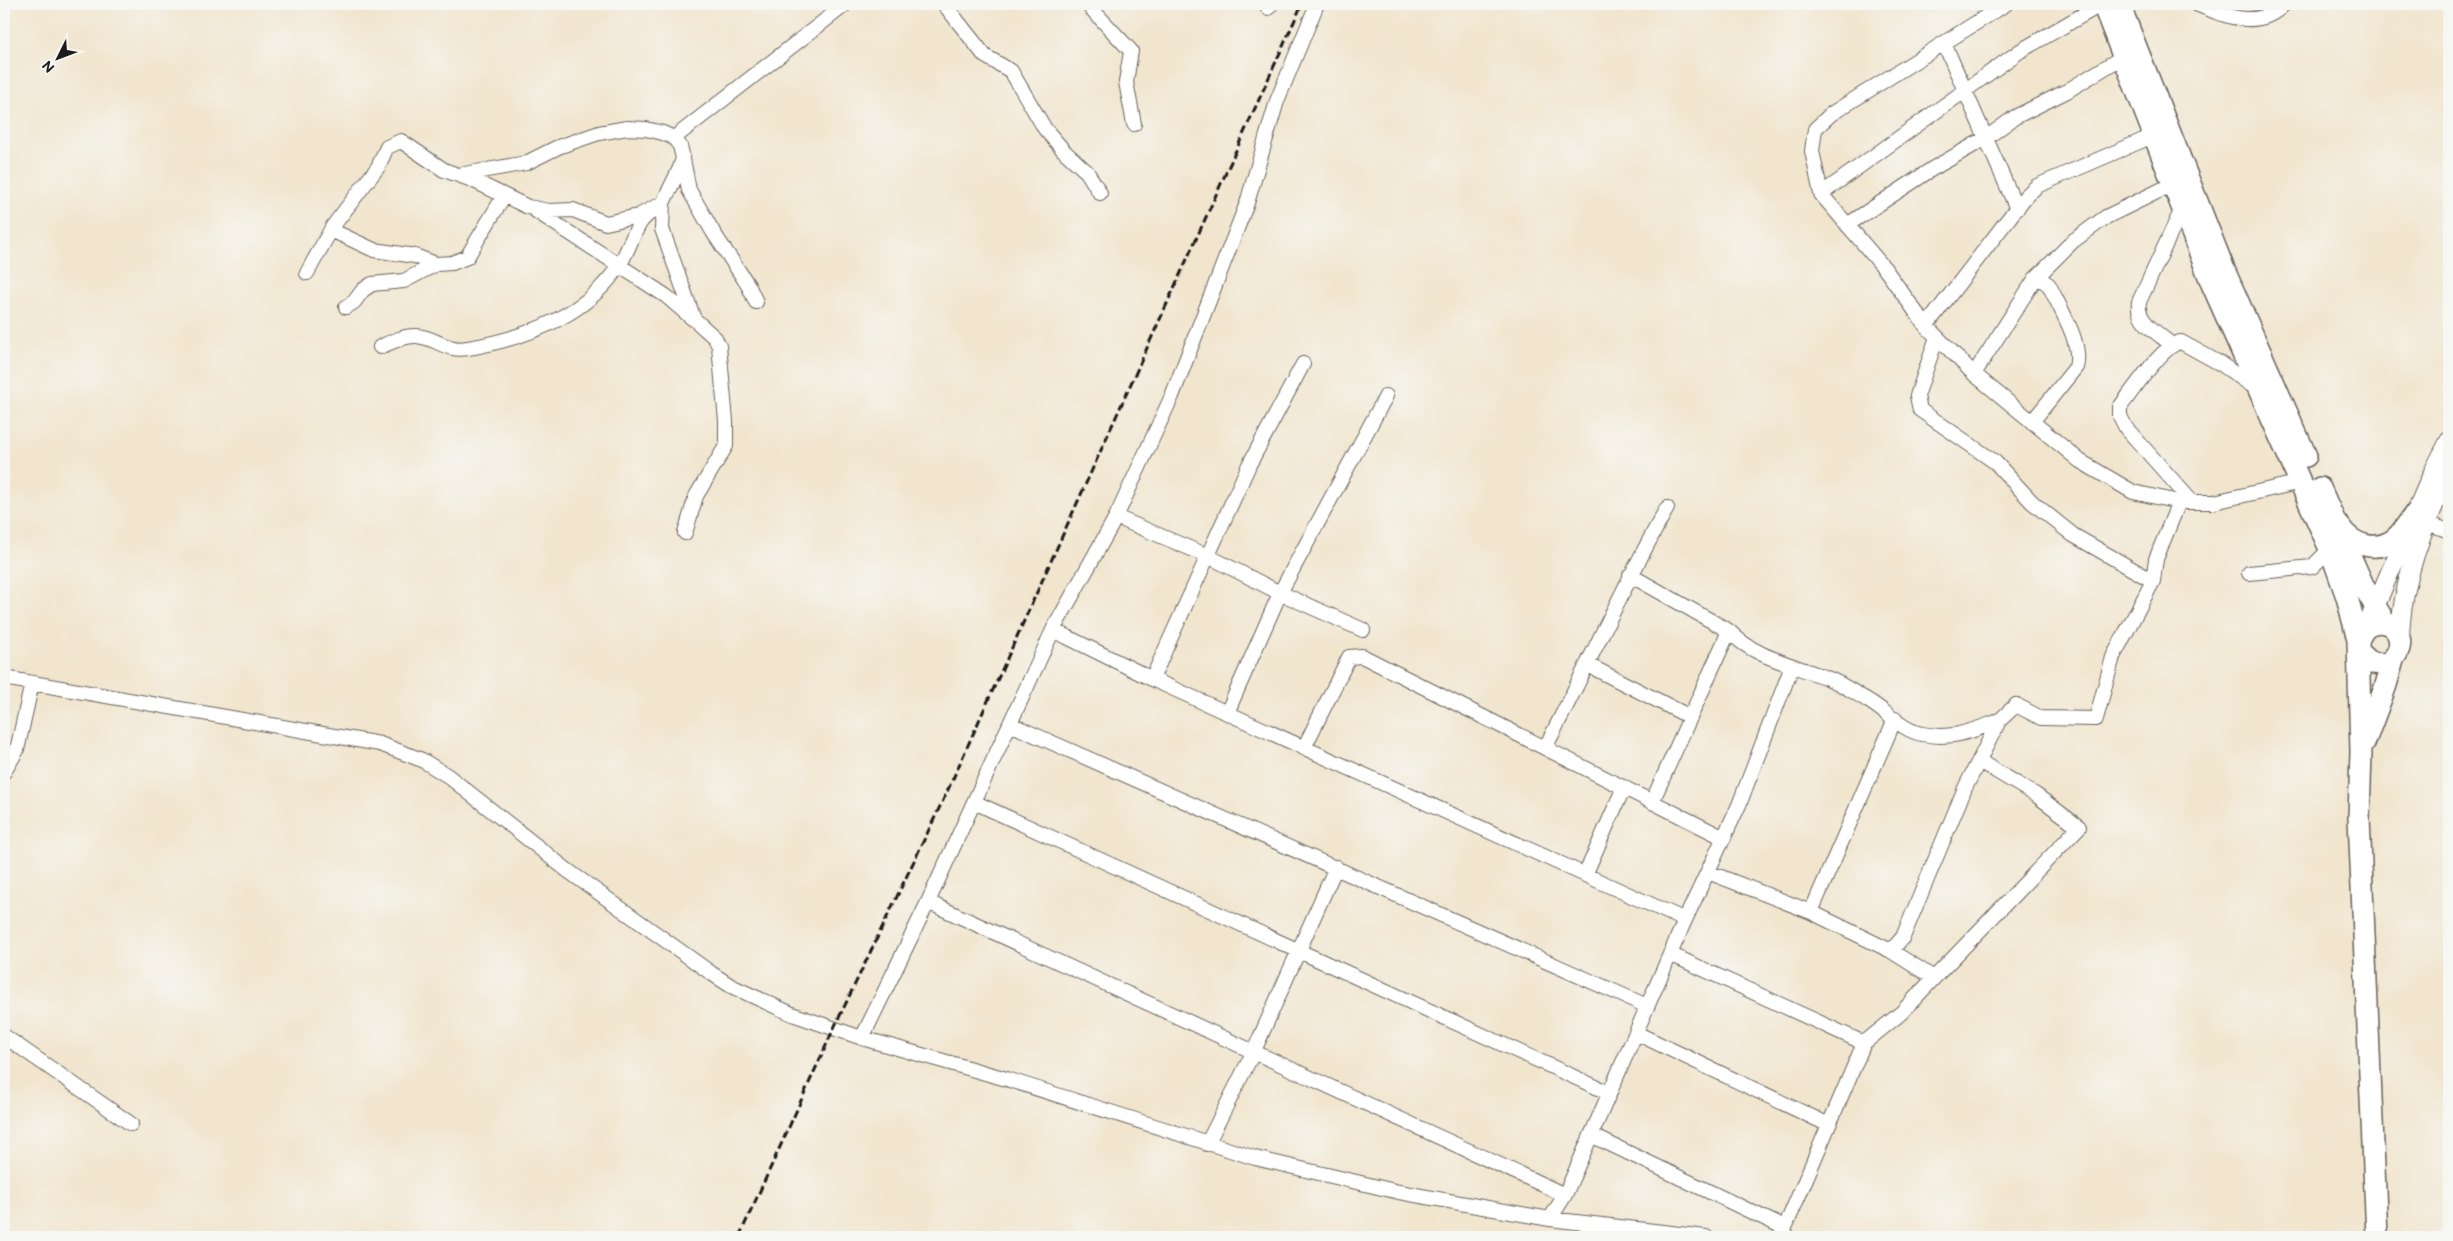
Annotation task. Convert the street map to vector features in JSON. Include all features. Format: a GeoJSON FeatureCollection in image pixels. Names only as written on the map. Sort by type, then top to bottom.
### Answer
{"type":"FeatureCollection","features":[{"type":"Feature","properties":{"kind":"highway"},"geometry":{"type":"LineString","coordinates":[[2102,4],[2155,135],[2182,209],[2330,550],[2346,596],[2369,630],[2359,807],[2377,1237]]}},
{"type":"Feature","properties":{"kind":"highway"},"geometry":{"type":"LineString","coordinates":[[2120,4],[2225,272],[2330,510],[2369,630],[2371,664],[2386,664],[2396,651]]}},
{"type":"Feature","properties":{"kind":"highway"},"geometry":{"type":"LineString","coordinates":[[2330,510],[2348,537],[2368,546],[2382,545],[2396,538],[2420,519]]}},
{"type":"Feature","properties":{"kind":"highway"},"geometry":{"type":"LineString","coordinates":[[2361,752],[2386,686],[2396,651],[2394,629],[2369,630]]}},
{"type":"Feature","properties":{"kind":"main road"},"geometry":{"type":"LineString","coordinates":[[2396,651],[2420,519],[2449,440]]}},
{"type":"Feature","properties":{"kind":"main road"},"geometry":{"type":"LineString","coordinates":[[2369,630],[2387,583],[2420,519],[2449,474]]}},
{"type":"Feature","properties":{"kind":"street"},"geometry":{"type":"LineString","coordinates":[[674,138],[846,4]]}},
{"type":"Feature","properties":{"kind":"street"},"geometry":{"type":"LineString","coordinates":[[944,4],[985,56],[1011,71],[1045,128],[1065,152],[1087,172],[1100,193]]}},
{"type":"Feature","properties":{"kind":"street"},"geometry":{"type":"LineString","coordinates":[[1087,4],[1131,51],[1126,82],[1134,124]]}},
{"type":"Feature","properties":{"kind":"street"},"geometry":{"type":"LineString","coordinates":[[862,1038],[928,902],[1052,630],[1116,517],[1172,396],[1246,203],[1277,101],[1317,4]]}},
{"type":"Feature","properties":{"kind":"street"},"geometry":{"type":"LineString","coordinates":[[2006,4],[1831,114],[1815,129],[1812,151],[1821,194],[1885,269],[1926,326],[1974,374],[2080,461],[2133,492],[2186,502],[2214,502],[2301,482]]}},
{"type":"Feature","properties":{"kind":"street"},"geometry":{"type":"LineString","coordinates":[[1821,194],[2020,51],[2102,4]]}},
{"type":"Feature","properties":{"kind":"street"},"geometry":{"type":"LineString","coordinates":[[2196,4],[2232,17],[2254,20],[2275,12],[2284,4]]}},
{"type":"Feature","properties":{"kind":"street"},"geometry":{"type":"LineString","coordinates":[[1944,43],[2017,209]]}},
{"type":"Feature","properties":{"kind":"street"},"geometry":{"type":"LineString","coordinates":[[1847,225],[1932,168],[1986,138],[2015,117],[2067,91],[2124,56]]}},
{"type":"Feature","properties":{"kind":"street"},"geometry":{"type":"LineString","coordinates":[[458,175],[526,163],[558,148],[599,133],[627,128],[646,129],[663,133],[674,138],[680,146],[689,190],[713,232],[748,285],[756,302]]}},
{"type":"Feature","properties":{"kind":"street"},"geometry":{"type":"LineString","coordinates":[[1926,326],[2037,186],[2155,135]]}},
{"type":"Feature","properties":{"kind":"street"},"geometry":{"type":"LineString","coordinates":[[307,273],[350,201],[378,167],[387,147],[401,140],[444,170],[543,215],[666,296],[715,338],[719,346],[725,412],[726,446],[696,496],[685,533]]}},
{"type":"Feature","properties":{"kind":"street"},"geometry":{"type":"LineString","coordinates":[[380,347],[416,336],[433,341],[450,350],[466,349],[526,334],[560,319],[586,304],[620,265],[641,222],[663,202],[683,158]]}},
{"type":"Feature","properties":{"kind":"street"},"geometry":{"type":"LineString","coordinates":[[1974,374],[2034,279],[2073,241],[2106,217],[2173,184]]}},
{"type":"Feature","properties":{"kind":"street"},"geometry":{"type":"LineString","coordinates":[[346,307],[354,302],[363,290],[372,284],[404,281],[436,264],[452,263],[468,256],[504,196]]}},
{"type":"Feature","properties":{"kind":"street"},"geometry":{"type":"LineString","coordinates":[[528,207],[549,211],[573,210],[606,223],[638,216],[663,202]]}},
{"type":"Feature","properties":{"kind":"street"},"geometry":{"type":"LineString","coordinates":[[663,202],[662,229],[694,319]]}},
{"type":"Feature","properties":{"kind":"street"},"geometry":{"type":"LineString","coordinates":[[2172,345],[2141,319],[2138,310],[2139,302],[2182,209]]}},
{"type":"Feature","properties":{"kind":"street"},"geometry":{"type":"LineString","coordinates":[[331,230],[374,250],[415,256],[436,264]]}},
{"type":"Feature","properties":{"kind":"street"},"geometry":{"type":"LineString","coordinates":[[2032,422],[2076,367],[2078,360],[2078,348],[2049,285],[2042,280],[2034,279]]}},
{"type":"Feature","properties":{"kind":"street"},"geometry":{"type":"LineString","coordinates":[[1937,337],[1917,396],[1920,410],[1995,462],[2032,502],[2072,535],[2153,582]]}},
{"type":"Feature","properties":{"kind":"street"},"geometry":{"type":"LineString","coordinates":[[2186,502],[2126,428],[2119,412],[2120,407],[2172,345],[2181,342],[2221,364],[2260,391]]}},
{"type":"Feature","properties":{"kind":"street"},"geometry":{"type":"LineString","coordinates":[[1152,679],[1249,465],[1303,364]]}},
{"type":"Feature","properties":{"kind":"street"},"geometry":{"type":"LineString","coordinates":[[1227,713],[1280,593],[1386,396]]}},
{"type":"Feature","properties":{"kind":"street"},"geometry":{"type":"LineString","coordinates":[[1891,951],[1903,937],[1965,788],[1999,721],[2016,705],[2041,718],[2096,719],[2113,657],[2153,582],[2156,559],[2186,502]]}},
{"type":"Feature","properties":{"kind":"street"},"geometry":{"type":"LineString","coordinates":[[1545,748],[1588,665],[1630,575],[1667,508]]}},
{"type":"Feature","properties":{"kind":"street"},"geometry":{"type":"LineString","coordinates":[[1116,517],[1208,556],[1280,593],[1363,630]]}},
{"type":"Feature","properties":{"kind":"street"},"geometry":{"type":"LineString","coordinates":[[2420,519],[2449,530]]}},
{"type":"Feature","properties":{"kind":"street"},"geometry":{"type":"LineString","coordinates":[[2249,573],[2312,567],[2330,550]]}},
{"type":"Feature","properties":{"kind":"street"},"geometry":{"type":"LineString","coordinates":[[1630,575],[1729,630],[1740,643],[1792,666],[1830,678],[1872,702],[1904,728],[1921,734],[1955,736],[1999,721]]}},
{"type":"Feature","properties":{"kind":"street"},"geometry":{"type":"LineString","coordinates":[[1052,630],[1152,679],[1685,920]]}},
{"type":"Feature","properties":{"kind":"street"},"geometry":{"type":"LineString","coordinates":[[1652,802],[1729,630]]}},
{"type":"Feature","properties":{"kind":"street"},"geometry":{"type":"LineString","coordinates":[[1304,748],[1349,656],[1362,656],[1724,838]]}},
{"type":"Feature","properties":{"kind":"street"},"geometry":{"type":"LineString","coordinates":[[1588,665],[1690,717]]}},
{"type":"Feature","properties":{"kind":"street"},"geometry":{"type":"LineString","coordinates":[[1550,1219],[1565,1195],[1685,920],[1724,838],[1792,666]]}},
{"type":"Feature","properties":{"kind":"street"},"geometry":{"type":"LineString","coordinates":[[4,678],[380,744],[422,760],[456,782],[567,870],[731,986],[792,1014],[862,1038],[1010,1080],[1255,1158],[1399,1192],[1550,1219],[1706,1237]]}},
{"type":"Feature","properties":{"kind":"street"},"geometry":{"type":"LineString","coordinates":[[4,772],[17,750],[32,683]]}},
{"type":"Feature","properties":{"kind":"street"},"geometry":{"type":"LineString","coordinates":[[1811,912],[1895,719]]}},
{"type":"Feature","properties":{"kind":"street"},"geometry":{"type":"LineString","coordinates":[[1010,724],[1647,1006]]}},
{"type":"Feature","properties":{"kind":"street"},"geometry":{"type":"LineString","coordinates":[[1591,1135],[1783,1233],[1795,1202],[1810,1173],[1827,1124],[1864,1043],[1901,1014],[2079,827],[2036,795],[1979,760]]}},
{"type":"Feature","properties":{"kind":"street"},"geometry":{"type":"LineString","coordinates":[[1585,875],[1624,787]]}},
{"type":"Feature","properties":{"kind":"street"},"geometry":{"type":"LineString","coordinates":[[974,802],[1609,1092]]}},
{"type":"Feature","properties":{"kind":"street"},"geometry":{"type":"LineString","coordinates":[[1207,1144],[1254,1051],[1336,867]]}},
{"type":"Feature","properties":{"kind":"street"},"geometry":{"type":"LineString","coordinates":[[1708,872],[1811,912],[1891,951],[1934,978]]}},
{"type":"Feature","properties":{"kind":"street"},"geometry":{"type":"LineString","coordinates":[[928,902],[1565,1195]]}},
{"type":"Feature","properties":{"kind":"street"},"geometry":{"type":"LineString","coordinates":[[1670,954],[1864,1043]]}},
{"type":"Feature","properties":{"kind":"street"},"geometry":{"type":"LineString","coordinates":[[1636,1033],[1827,1124]]}},
{"type":"Feature","properties":{"kind":"street"},"geometry":{"type":"LineString","coordinates":[[4,1036],[131,1124]]}},
{"type":"Feature","properties":{"kind":"railway"},"geometry":{"type":"LineString","coordinates":[[739,1237],[834,1028],[946,794],[1302,4]]}}]}
